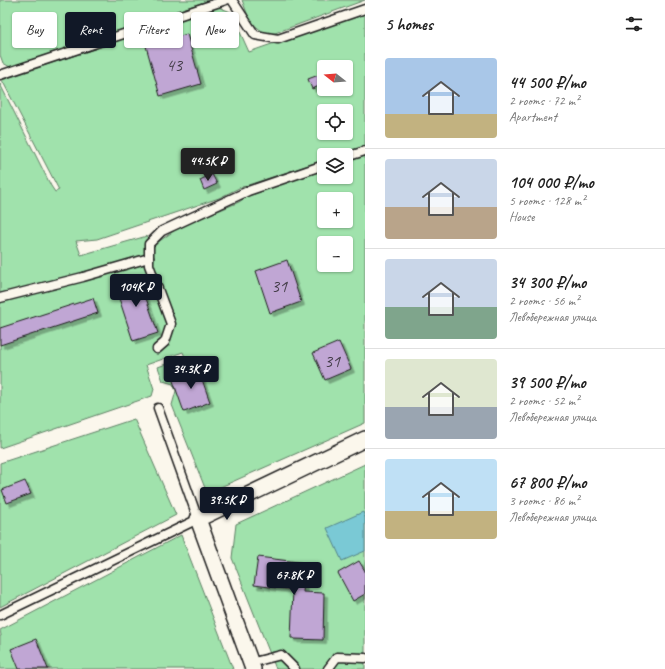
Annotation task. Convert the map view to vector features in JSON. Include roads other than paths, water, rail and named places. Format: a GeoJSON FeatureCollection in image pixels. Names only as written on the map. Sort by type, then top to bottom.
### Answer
{"type":"FeatureCollection","features":[{"type":"Feature","properties":{"kind":"street"},"geometry":{"type":"LineString","coordinates":[[251,666],[198,519],[365,439]]}},
{"type":"Feature","properties":{"kind":"lane"},"geometry":{"type":"LineString","coordinates":[[0,75],[226,0]]}},
{"type":"Feature","properties":{"kind":"lane"},"geometry":{"type":"LineString","coordinates":[[232,0],[255,35],[278,39],[365,9]]}},
{"type":"Feature","properties":{"kind":"lane"},"geometry":{"type":"LineString","coordinates":[[353,155],[365,151]]}},
{"type":"Feature","properties":{"kind":"lane"},"geometry":{"type":"LineString","coordinates":[[157,349],[165,342],[171,324],[148,266],[149,244],[162,231],[248,191],[317,167]]}},
{"type":"Feature","properties":{"kind":"lane"},"geometry":{"type":"LineString","coordinates":[[0,298],[149,258]]}},
{"type":"Feature","properties":{"kind":"lane"},"geometry":{"type":"LineString","coordinates":[[0,615],[198,519],[158,408]]}},
{"type":"Feature","properties":{"kind":"lane"},"geometry":{"type":"LineString","coordinates":[[251,666],[282,655],[295,669]]}},
{"type":"Feature","properties":{"kind":"lane"},"geometry":{"type":"LineString","coordinates":[[328,669],[337,657],[365,658]]}},
{"type":"Feature","properties":{"kind":"water"},"geometry":{"type":"Polygon","coordinates":[[[363,512],[365,518],[365,551],[342,561],[327,528],[363,512]]]}}]}
